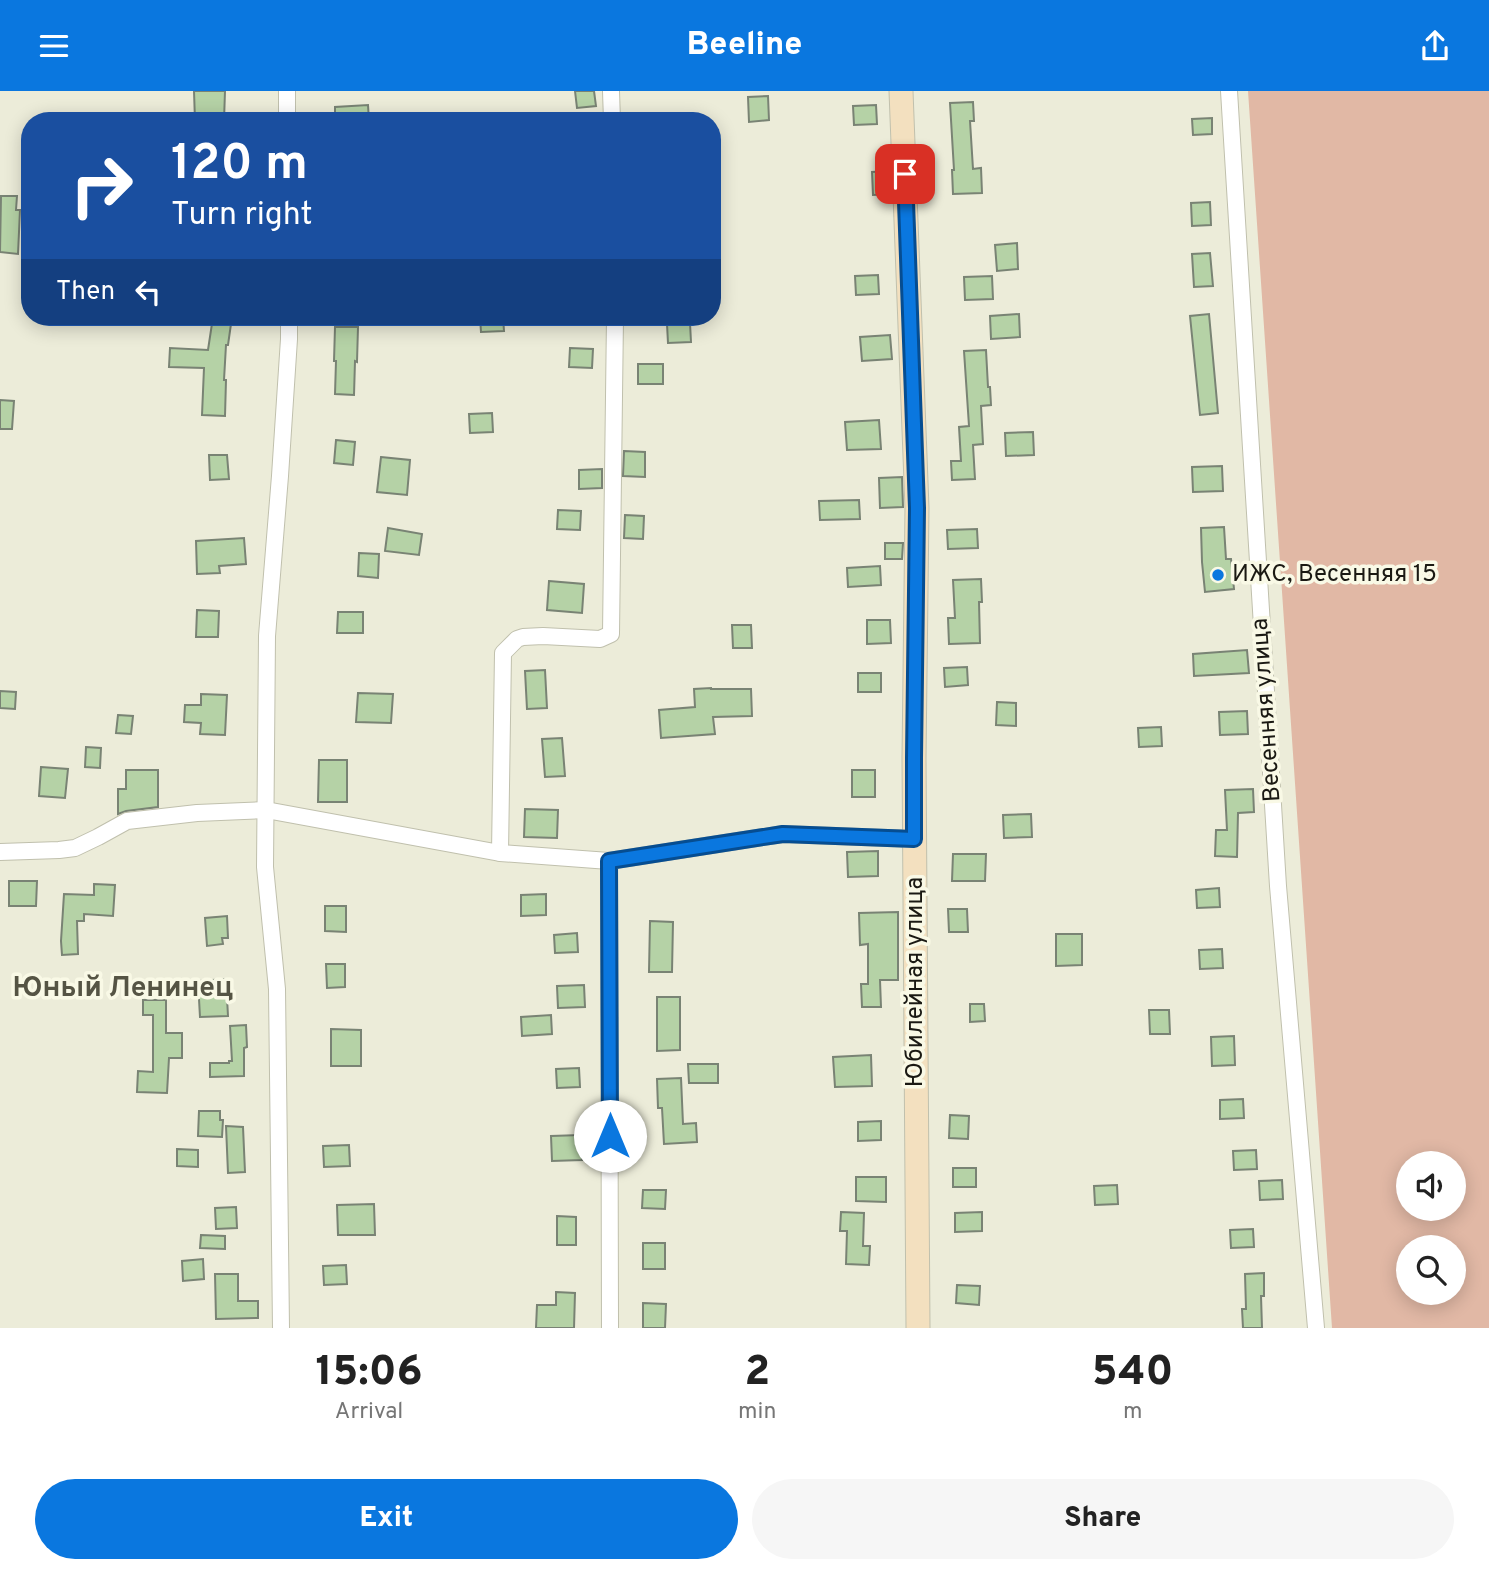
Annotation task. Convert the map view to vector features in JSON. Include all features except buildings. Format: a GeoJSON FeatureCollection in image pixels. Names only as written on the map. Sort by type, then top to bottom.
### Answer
{"type":"FeatureCollection","features":[{"type":"Feature","properties":{"kind":"street"},"geometry":{"type":"LineString","coordinates":[[286,91],[287,112]]}},
{"type":"Feature","properties":{"kind":"street"},"geometry":{"type":"LineString","coordinates":[[611,91],[612,112]]}},
{"type":"Feature","properties":{"kind":"street","name":"Юбилейная улица"},"geometry":{"type":"LineString","coordinates":[[901,91],[917,508],[914,839],[918,1328]]}},
{"type":"Feature","properties":{"kind":"street","name":"Весенняя улица"},"geometry":{"type":"LineString","coordinates":[[1229,91],[1278,886],[1316,1328]]}},
{"type":"Feature","properties":{"kind":"street"},"geometry":{"type":"LineString","coordinates":[[281,1328],[277,989],[265,867],[267,636],[289,326]]}},
{"type":"Feature","properties":{"kind":"street"},"geometry":{"type":"LineString","coordinates":[[500,853],[503,653],[517,639],[523,637],[600,639],[611,633],[615,326]]}},
{"type":"Feature","properties":{"kind":"street"},"geometry":{"type":"LineString","coordinates":[[0,852],[75,848],[127,821],[197,813],[266,810],[500,853],[609,861],[783,834],[914,839]]}},
{"type":"Feature","properties":{"kind":"street"},"geometry":{"type":"LineString","coordinates":[[609,861],[610,1328]]}},
{"type":"Feature","properties":{"kind":"shaded area"},"geometry":{"type":"Polygon","coordinates":[[[1248,91],[1489,91],[1489,1328],[1332,1328],[1248,91]]]}},
{"type":"Feature","properties":{"kind":"place","name":"ИЖС, Весенняя 15"},"geometry":{"type":"Point","coordinates":[1218,575]}},
{"type":"Feature","properties":{"kind":"district","name":"Юный Ленинец"},"geometry":{"type":"Point","coordinates":[123,989]}},
{"type":"Feature","properties":{"kind":"route"},"geometry":{"type":"LineString","coordinates":[[610,1136],[609,861],[783,834],[914,839],[917,508],[905,174]]}}]}
